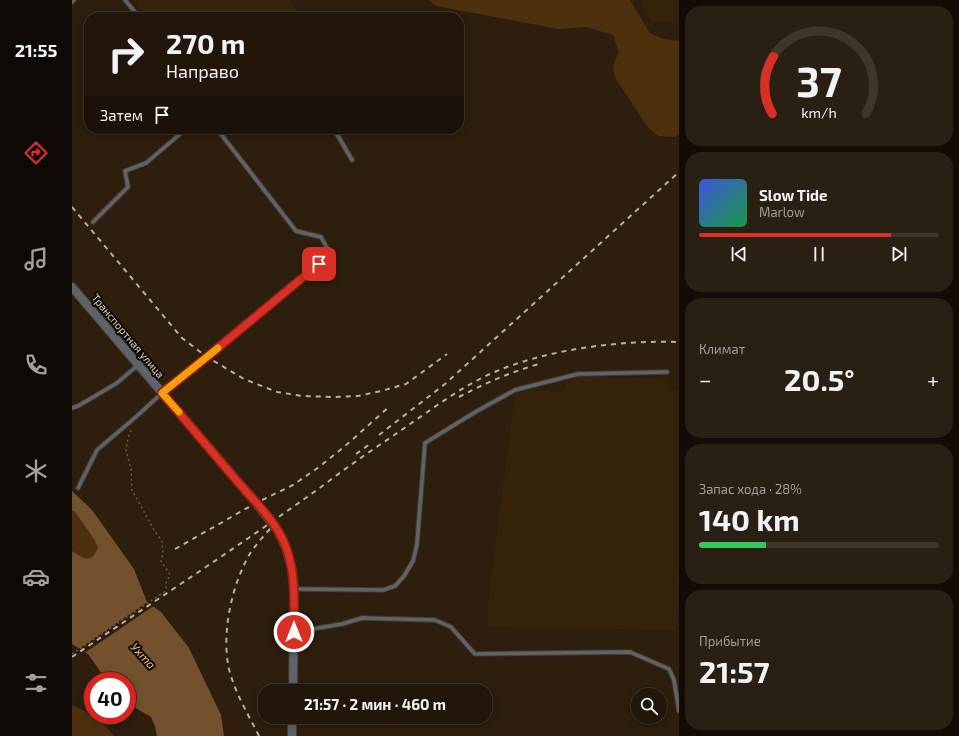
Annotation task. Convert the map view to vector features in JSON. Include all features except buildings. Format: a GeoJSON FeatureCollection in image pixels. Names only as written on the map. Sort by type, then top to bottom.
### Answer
{"type":"FeatureCollection","features":[{"type":"Feature","properties":{"kind":"street","name":"Транспортная улица"},"geometry":{"type":"LineString","coordinates":[[72,287],[256,503],[278,531],[289,556],[293,576],[293,684]]}},
{"type":"Feature","properties":{"kind":"street"},"geometry":{"type":"LineString","coordinates":[[292,724],[292,736]]}},
{"type":"Feature","properties":{"kind":"lane"},"geometry":{"type":"LineString","coordinates":[[125,0],[135,12]]}},
{"type":"Feature","properties":{"kind":"lane"},"geometry":{"type":"LineString","coordinates":[[93,222],[128,187],[125,171],[146,163],[180,134]]}},
{"type":"Feature","properties":{"kind":"lane"},"geometry":{"type":"LineString","coordinates":[[78,488],[97,450],[162,393],[330,255],[322,236],[296,231],[221,134]]}},
{"type":"Feature","properties":{"kind":"lane"},"geometry":{"type":"LineString","coordinates":[[337,134],[352,160]]}},
{"type":"Feature","properties":{"kind":"lane"},"geometry":{"type":"LineString","coordinates":[[72,408],[117,383],[138,365]]}},
{"type":"Feature","properties":{"kind":"lane"},"geometry":{"type":"LineString","coordinates":[[294,589],[383,590],[395,586],[404,576],[413,561],[417,544],[425,443],[477,411],[515,390],[578,374],[667,372]]}},
{"type":"Feature","properties":{"kind":"lane"},"geometry":{"type":"LineString","coordinates":[[294,632],[342,624],[362,618],[436,620],[451,627],[475,654],[630,652],[669,669],[674,680],[679,711]]}},
{"type":"Feature","properties":{"kind":"path"},"geometry":{"type":"LineString","coordinates":[[72,654],[164,592],[170,575],[161,561],[163,553],[162,541],[154,530],[132,490],[131,469],[126,450],[128,438],[137,416]]}},
{"type":"Feature","properties":{"kind":"shaded area"},"geometry":{"type":"Polygon","coordinates":[[[133,0],[290,0],[299,12],[144,12],[133,0]]]}},
{"type":"Feature","properties":{"kind":"shaded area"},"geometry":{"type":"Polygon","coordinates":[[[428,0],[630,0],[650,33],[663,39],[679,41],[679,134],[674,137],[658,136],[647,126],[616,79],[614,65],[619,52],[613,35],[586,27],[559,29],[436,6],[428,0]]]}},
{"type":"Feature","properties":{"kind":"shaded area"},"geometry":{"type":"Polygon","coordinates":[[[639,0],[679,0],[679,24],[651,21],[639,0]]]}},
{"type":"Feature","properties":{"kind":"shaded area"},"geometry":{"type":"Polygon","coordinates":[[[575,377],[668,379],[669,390],[679,391],[679,569],[677,630],[488,627],[488,603],[515,393],[527,390],[563,392],[567,382],[575,377]]]}},
{"type":"Feature","properties":{"kind":"shaded area"},"geometry":{"type":"Polygon","coordinates":[[[72,510],[94,539],[98,547],[93,556],[90,558],[84,558],[72,551],[72,510]]]}},
{"type":"Feature","properties":{"kind":"shaded area"},"geometry":{"type":"Polygon","coordinates":[[[72,705],[84,711],[84,724],[102,724],[114,736],[72,736],[72,705]]]}},
{"type":"Feature","properties":{"kind":"water","name":"Ухта"},"geometry":{"type":"Polygon","coordinates":[[[72,491],[92,510],[134,569],[147,602],[161,612],[189,648],[221,715],[224,736],[157,736],[151,717],[136,708],[136,672],[101,672],[88,654],[72,644],[72,551],[84,558],[90,558],[93,556],[98,547],[94,539],[72,510],[72,491]]]}},
{"type":"Feature","properties":{"kind":"pier"},"geometry":{"type":"Polygon","coordinates":[[[149,601],[155,605],[83,654],[77,650],[149,601]]]}},
{"type":"Feature","properties":{"kind":"railway"},"geometry":{"type":"LineString","coordinates":[[379,435],[445,384],[679,172]]}},
{"type":"Feature","properties":{"kind":"railway"},"geometry":{"type":"LineString","coordinates":[[72,207],[182,338],[207,357],[244,379],[277,392],[303,396],[333,397],[358,396],[381,391],[406,384],[447,354]]}},
{"type":"Feature","properties":{"kind":"railway"},"geometry":{"type":"LineString","coordinates":[[72,657],[249,538],[441,402],[485,376],[518,363],[563,352],[610,344],[679,342]]}},
{"type":"Feature","properties":{"kind":"railway"},"geometry":{"type":"LineString","coordinates":[[459,397],[498,378],[539,364]]}},
{"type":"Feature","properties":{"kind":"railway"},"geometry":{"type":"LineString","coordinates":[[175,549],[256,503],[293,485],[344,447],[390,406]]}},
{"type":"Feature","properties":{"kind":"railway"},"geometry":{"type":"LineString","coordinates":[[356,454],[370,444]]}},
{"type":"Feature","properties":{"kind":"railway"},"geometry":{"type":"LineString","coordinates":[[259,736],[238,695],[229,669],[226,640],[227,624],[238,578],[244,564],[254,548],[275,524]]}},
{"type":"Feature","properties":{"kind":"slow traffic"},"geometry":{"type":"LineString","coordinates":[[179,412],[162,393],[218,348]]}},
{"type":"Feature","properties":{"kind":"route"},"geometry":{"type":"LineString","coordinates":[[294,632],[294,583],[291,563],[278,531],[162,393],[319,264]]}}]}
